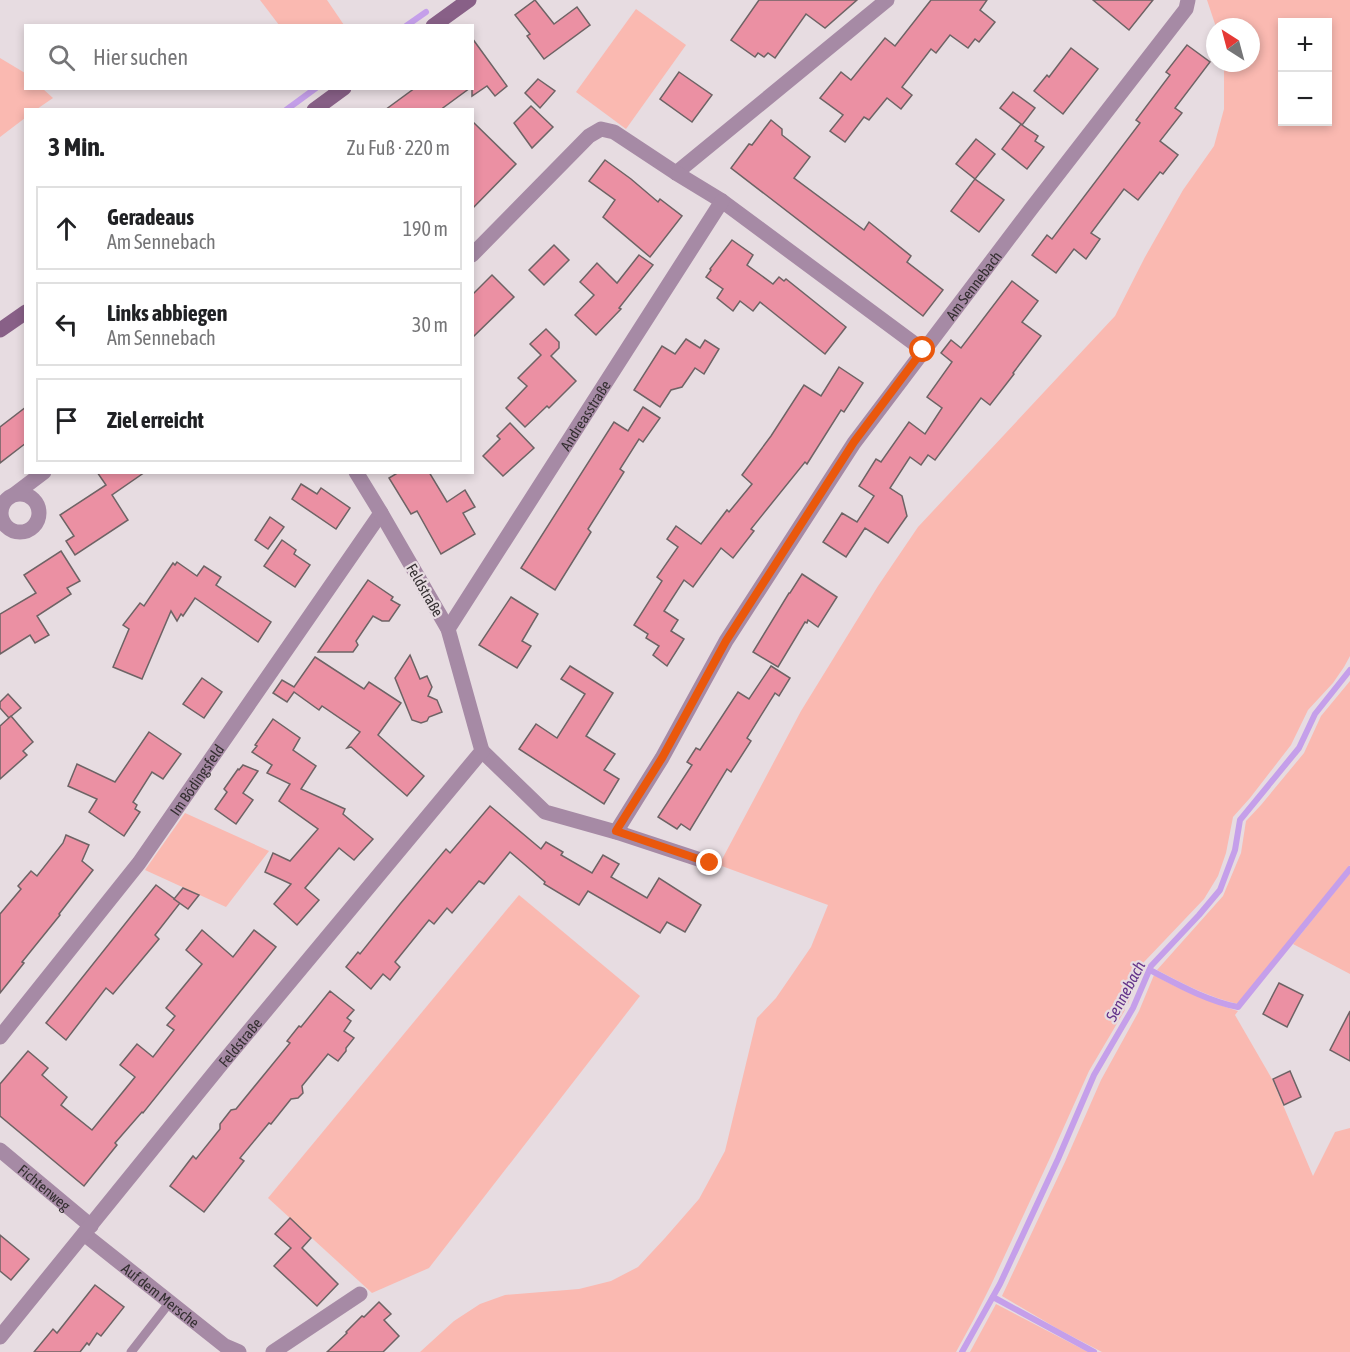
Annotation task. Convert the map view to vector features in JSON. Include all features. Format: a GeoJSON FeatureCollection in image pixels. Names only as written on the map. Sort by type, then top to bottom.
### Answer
{"type":"FeatureCollection","features":[{"type":"Feature","properties":{"kind":"main road"},"geometry":{"type":"LineString","coordinates":[[436,24],[469,0]]}},
{"type":"Feature","properties":{"kind":"main road"},"geometry":{"type":"LineString","coordinates":[[317,108],[341,90]]}},
{"type":"Feature","properties":{"kind":"main road"},"geometry":{"type":"LineString","coordinates":[[0,330],[24,313]]}},
{"type":"Feature","properties":{"kind":"street"},"geometry":{"type":"LineString","coordinates":[[676,173],[887,0]]}},
{"type":"Feature","properties":{"kind":"street","name":"Am Sennebach"},"geometry":{"type":"LineString","coordinates":[[616,831],[662,758],[726,641],[854,442],[1186,9],[1188,0]]}},
{"type":"Feature","properties":{"kind":"street"},"geometry":{"type":"LineString","coordinates":[[474,253],[589,136],[601,129],[614,132],[722,201],[923,350]]}},
{"type":"Feature","properties":{"kind":"street","name":"Andreasstraße"},"geometry":{"type":"LineString","coordinates":[[448,629],[722,201]]}},
{"type":"Feature","properties":{"kind":"street"},"geometry":{"type":"LineString","coordinates":[[15,494],[41,474]]}},
{"type":"Feature","properties":{"kind":"street","name":"Feldstraße"},"geometry":{"type":"LineString","coordinates":[[0,1337],[219,1067],[482,751],[448,629],[357,474]]}},
{"type":"Feature","properties":{"kind":"street","name":"Im Bödingsfeld"},"geometry":{"type":"LineString","coordinates":[[0,1037],[139,863],[381,513]]}},
{"type":"Feature","properties":{"kind":"street"},"geometry":{"type":"LineString","coordinates":[[482,751],[545,812],[616,831],[710,863]]}},
{"type":"Feature","properties":{"kind":"street","name":"Fichtenweg"},"geometry":{"type":"LineString","coordinates":[[0,1150],[87,1230]]}},
{"type":"Feature","properties":{"kind":"street","name":"Auf dem Mersche"},"geometry":{"type":"LineString","coordinates":[[87,1230],[170,1302],[225,1346],[239,1352]]}},
{"type":"Feature","properties":{"kind":"street"},"geometry":{"type":"LineString","coordinates":[[273,1352],[360,1294]]}},
{"type":"Feature","properties":{"kind":"lane"},"geometry":{"type":"LineString","coordinates":[[131,1352],[170,1302]]}},
{"type":"Feature","properties":{"kind":"shaded area"},"geometry":{"type":"Polygon","coordinates":[[[260,0],[327,0],[343,24],[278,24],[260,0]]]}},
{"type":"Feature","properties":{"kind":"shaded area"},"geometry":{"type":"Polygon","coordinates":[[[1207,0],[1350,0],[1350,656],[1333,683],[1308,710],[1291,745],[1233,817],[1226,853],[1218,876],[1204,899],[1144,962],[1128,1004],[1125,1004],[1125,1010],[1089,1071],[991,1285],[956,1352],[420,1352],[454,1321],[480,1304],[505,1295],[579,1289],[611,1281],[638,1267],[699,1199],[725,1151],[757,1018],[776,998],[811,947],[828,905],[719,865],[801,711],[878,586],[918,527],[1115,316],[1183,190],[1214,146],[1224,109],[1224,72],[1260,72],[1260,18],[1213,18],[1207,0]]]}},
{"type":"Feature","properties":{"kind":"shaded area"},"geometry":{"type":"Polygon","coordinates":[[[636,9],[686,45],[626,129],[576,92],[636,9]]]}},
{"type":"Feature","properties":{"kind":"shaded area"},"geometry":{"type":"Polygon","coordinates":[[[0,58],[24,72],[24,90],[44,90],[53,98],[38,108],[24,108],[24,119],[0,137],[0,58]]]}},
{"type":"Feature","properties":{"kind":"shaded area"},"geometry":{"type":"Polygon","coordinates":[[[1350,681],[1350,865],[1238,1004],[1207,994],[1157,970],[1223,896],[1241,853],[1246,821],[1304,753],[1321,716],[1350,681]]]}},
{"type":"Feature","properties":{"kind":"shaded area"},"geometry":{"type":"Polygon","coordinates":[[[185,813],[269,851],[226,907],[145,870],[185,813]]]}},
{"type":"Feature","properties":{"kind":"shaded area"},"geometry":{"type":"Polygon","coordinates":[[[1350,873],[1350,974],[1293,944],[1350,873]]]}},
{"type":"Feature","properties":{"kind":"shaded area"},"geometry":{"type":"Polygon","coordinates":[[[519,895],[640,996],[429,1268],[372,1293],[268,1198],[519,895]]]}},
{"type":"Feature","properties":{"kind":"shaded area"},"geometry":{"type":"Polygon","coordinates":[[[1154,975],[1216,1004],[1238,1011],[1235,1015],[1272,1079],[1313,1176],[1335,1132],[1350,1128],[1350,1352],[1102,1352],[1002,1296],[1101,1080],[1139,1011],[1154,975]]]}},
{"type":"Feature","properties":{"kind":"shaded area"},"geometry":{"type":"Polygon","coordinates":[[[996,1304],[1088,1352],[970,1352],[996,1304]]]}},
{"type":"Feature","properties":{"kind":"building"},"geometry":{"type":"Polygon","coordinates":[[[535,0],[554,24],[577,7],[590,25],[544,59],[527,36],[530,34],[515,15],[535,0]]]}},
{"type":"Feature","properties":{"kind":"building"},"geometry":{"type":"Polygon","coordinates":[[[759,0],[857,0],[825,28],[806,14],[775,58],[768,53],[764,57],[758,53],[755,57],[731,40],[759,0]]]}},
{"type":"Feature","properties":{"kind":"building"},"geometry":{"type":"Polygon","coordinates":[[[931,0],[987,0],[980,10],[995,22],[979,42],[975,39],[968,48],[950,35],[936,53],[931,49],[902,87],[912,95],[901,109],[887,98],[869,120],[864,117],[845,142],[830,131],[843,115],[820,98],[841,72],[851,80],[885,38],[895,46],[931,0]]]}},
{"type":"Feature","properties":{"kind":"building"},"geometry":{"type":"Polygon","coordinates":[[[1093,0],[1153,0],[1129,30],[1093,0]]]}},
{"type":"Feature","properties":{"kind":"building"},"geometry":{"type":"Polygon","coordinates":[[[474,41],[507,86],[495,96],[487,86],[472,96],[474,41]]]}},
{"type":"Feature","properties":{"kind":"building"},"geometry":{"type":"Polygon","coordinates":[[[1187,45],[1206,59],[1206,67],[1175,108],[1182,113],[1160,141],[1178,155],[1163,174],[1160,172],[1138,200],[1124,189],[1091,233],[1100,239],[1086,259],[1074,249],[1056,273],[1032,255],[1047,235],[1052,239],[1140,123],[1136,120],[1170,75],[1166,72],[1187,45]]]}},
{"type":"Feature","properties":{"kind":"building"},"geometry":{"type":"Polygon","coordinates":[[[1071,48],[1098,69],[1063,114],[1034,91],[1047,75],[1049,77],[1071,48]]]}},
{"type":"Feature","properties":{"kind":"building"},"geometry":{"type":"Polygon","coordinates":[[[679,72],[712,95],[692,122],[660,99],[679,72]]]}},
{"type":"Feature","properties":{"kind":"building"},"geometry":{"type":"Polygon","coordinates":[[[538,79],[555,91],[540,108],[525,93],[538,79]]]}},
{"type":"Feature","properties":{"kind":"building"},"geometry":{"type":"Polygon","coordinates":[[[412,90],[467,90],[443,108],[388,108],[412,90]]]}},
{"type":"Feature","properties":{"kind":"building"},"geometry":{"type":"Polygon","coordinates":[[[1013,92],[1035,108],[1022,125],[1038,136],[1035,141],[1044,147],[1027,169],[1002,149],[1021,124],[1000,108],[1013,92]]]}},
{"type":"Feature","properties":{"kind":"building"},"geometry":{"type":"Polygon","coordinates":[[[531,106],[553,127],[532,148],[514,123],[531,106]]]}},
{"type":"Feature","properties":{"kind":"building"},"geometry":{"type":"Polygon","coordinates":[[[771,120],[782,129],[782,135],[810,157],[794,178],[864,230],[869,222],[911,256],[907,262],[943,290],[923,316],[731,168],[771,120]]]}},
{"type":"Feature","properties":{"kind":"building"},"geometry":{"type":"Polygon","coordinates":[[[474,123],[516,164],[474,207],[474,123]]]}},
{"type":"Feature","properties":{"kind":"building"},"geometry":{"type":"Polygon","coordinates":[[[976,139],[995,154],[975,179],[956,164],[976,139]]]}},
{"type":"Feature","properties":{"kind":"building"},"geometry":{"type":"Polygon","coordinates":[[[605,160],[658,202],[660,199],[682,216],[650,257],[603,217],[615,200],[589,181],[605,160]]]}},
{"type":"Feature","properties":{"kind":"building"},"geometry":{"type":"Polygon","coordinates":[[[975,179],[1004,200],[979,232],[951,211],[975,179]]]}},
{"type":"Feature","properties":{"kind":"building"},"geometry":{"type":"Polygon","coordinates":[[[732,240],[753,255],[747,265],[773,284],[779,277],[784,281],[786,279],[846,327],[825,354],[760,302],[753,311],[740,301],[733,311],[717,298],[723,289],[706,277],[732,240]]]}},
{"type":"Feature","properties":{"kind":"building"},"geometry":{"type":"Polygon","coordinates":[[[554,245],[569,260],[544,285],[529,270],[554,245]]]}},
{"type":"Feature","properties":{"kind":"building"},"geometry":{"type":"Polygon","coordinates":[[[639,255],[653,265],[619,308],[621,309],[596,335],[575,315],[594,295],[580,282],[597,263],[617,283],[639,255]]]}},
{"type":"Feature","properties":{"kind":"building"},"geometry":{"type":"Polygon","coordinates":[[[492,275],[514,297],[474,336],[474,293],[492,275]]]}},
{"type":"Feature","properties":{"kind":"building"},"geometry":{"type":"Polygon","coordinates":[[[1012,281],[1038,301],[1022,322],[1041,336],[1014,374],[990,405],[981,398],[935,460],[928,455],[921,465],[910,457],[890,488],[902,496],[907,516],[888,543],[865,528],[846,557],[823,542],[842,513],[857,522],[874,496],[859,486],[876,459],[881,462],[909,422],[925,434],[942,408],[927,397],[952,362],[941,353],[951,340],[961,348],[1012,281]]]}},
{"type":"Feature","properties":{"kind":"building"},"geometry":{"type":"Polygon","coordinates":[[[546,329],[559,342],[559,348],[551,356],[576,381],[549,408],[547,406],[525,427],[506,408],[527,386],[518,378],[541,355],[530,344],[546,329]]]}},
{"type":"Feature","properties":{"kind":"building"},"geometry":{"type":"Polygon","coordinates":[[[686,339],[700,348],[705,340],[719,349],[704,374],[695,368],[682,387],[671,390],[660,407],[634,390],[662,346],[675,354],[686,339]]]}},
{"type":"Feature","properties":{"kind":"building"},"geometry":{"type":"Polygon","coordinates":[[[839,367],[863,383],[844,412],[841,410],[807,464],[805,462],[751,529],[754,531],[733,558],[721,548],[693,587],[684,580],[664,611],[678,620],[671,631],[684,639],[667,666],[653,655],[659,646],[646,638],[648,634],[634,625],[662,581],[657,577],[678,547],[667,539],[676,526],[701,544],[727,510],[729,512],[752,484],[742,475],[804,385],[821,396],[839,367]]]}},
{"type":"Feature","properties":{"kind":"building"},"geometry":{"type":"Polygon","coordinates":[[[643,407],[660,418],[643,442],[639,439],[620,469],[624,472],[588,529],[591,532],[555,590],[521,568],[614,422],[628,431],[643,407]]]}},
{"type":"Feature","properties":{"kind":"building"},"geometry":{"type":"Polygon","coordinates":[[[24,409],[24,445],[0,463],[0,427],[24,409]]]}},
{"type":"Feature","properties":{"kind":"building"},"geometry":{"type":"Polygon","coordinates":[[[510,423],[534,448],[503,476],[483,456],[500,439],[497,436],[510,423]]]}},
{"type":"Feature","properties":{"kind":"building"},"geometry":{"type":"Polygon","coordinates":[[[98,474],[142,474],[112,495],[128,520],[75,555],[66,541],[74,536],[60,515],[106,485],[98,474]]]}},
{"type":"Feature","properties":{"kind":"building"},"geometry":{"type":"Polygon","coordinates":[[[396,474],[430,474],[447,502],[465,490],[475,507],[463,513],[475,534],[441,554],[417,511],[411,514],[389,478],[396,474]]]}},
{"type":"Feature","properties":{"kind":"building"},"geometry":{"type":"Polygon","coordinates":[[[301,484],[317,494],[321,488],[350,508],[336,529],[292,499],[301,484]]]}},
{"type":"Feature","properties":{"kind":"building"},"geometry":{"type":"Polygon","coordinates":[[[270,517],[284,527],[268,549],[255,540],[270,517]]]}},
{"type":"Feature","properties":{"kind":"building"},"geometry":{"type":"Polygon","coordinates":[[[282,540],[296,550],[294,554],[310,565],[295,587],[264,566],[282,540]]]}},
{"type":"Feature","properties":{"kind":"building"},"geometry":{"type":"Polygon","coordinates":[[[61,551],[80,581],[67,588],[71,594],[37,616],[49,635],[35,643],[30,635],[0,654],[0,614],[36,593],[24,575],[61,551]]]}},
{"type":"Feature","properties":{"kind":"building"},"geometry":{"type":"Polygon","coordinates":[[[177,562],[197,576],[204,566],[221,577],[216,585],[271,622],[258,642],[195,598],[177,621],[171,611],[142,679],[113,667],[129,629],[123,625],[140,603],[144,606],[173,563],[175,565],[177,562]]]}},
{"type":"Feature","properties":{"kind":"building"},"geometry":{"type":"Polygon","coordinates":[[[802,574],[837,597],[818,627],[808,620],[807,623],[805,622],[778,667],[753,652],[802,574]]]}},
{"type":"Feature","properties":{"kind":"building"},"geometry":{"type":"Polygon","coordinates":[[[368,580],[393,597],[391,600],[400,605],[389,621],[382,621],[373,616],[356,641],[358,645],[353,652],[318,652],[368,580]]]}},
{"type":"Feature","properties":{"kind":"building"},"geometry":{"type":"Polygon","coordinates":[[[511,597],[538,614],[522,641],[531,646],[517,668],[479,645],[511,597]]]}},
{"type":"Feature","properties":{"kind":"building"},"geometry":{"type":"Polygon","coordinates":[[[410,655],[420,679],[427,676],[432,687],[428,696],[437,700],[442,712],[421,723],[412,720],[395,678],[410,655]]]}},
{"type":"Feature","properties":{"kind":"building"},"geometry":{"type":"Polygon","coordinates":[[[315,657],[364,689],[369,682],[401,703],[378,735],[424,776],[407,796],[351,747],[347,748],[360,732],[322,706],[319,710],[294,692],[287,702],[273,693],[282,680],[294,687],[315,657]]]}},
{"type":"Feature","properties":{"kind":"building"},"geometry":{"type":"Polygon","coordinates":[[[570,666],[613,693],[586,736],[615,754],[604,770],[619,779],[604,804],[519,749],[536,724],[557,738],[585,694],[561,679],[570,666]]]}},
{"type":"Feature","properties":{"kind":"building"},"geometry":{"type":"Polygon","coordinates":[[[771,666],[790,678],[779,696],[775,693],[747,738],[751,741],[731,772],[727,769],[690,830],[681,824],[677,829],[658,817],[692,765],[687,762],[696,748],[700,750],[738,692],[749,699],[771,666]]]}},
{"type":"Feature","properties":{"kind":"building"},"geometry":{"type":"Polygon","coordinates":[[[202,678],[222,692],[204,718],[183,704],[202,678]]]}},
{"type":"Feature","properties":{"kind":"building"},"geometry":{"type":"Polygon","coordinates":[[[8,694],[21,708],[9,718],[0,708],[0,702],[8,694]]]}},
{"type":"Feature","properties":{"kind":"building"},"geometry":{"type":"Polygon","coordinates":[[[11,716],[33,742],[23,751],[27,755],[0,779],[0,726],[11,716]]]}},
{"type":"Feature","properties":{"kind":"building"},"geometry":{"type":"Polygon","coordinates":[[[273,719],[300,738],[293,750],[316,766],[301,789],[345,809],[343,814],[373,839],[354,860],[339,848],[305,888],[319,900],[297,925],[274,904],[291,884],[265,872],[273,853],[290,861],[318,829],[279,801],[290,784],[267,773],[272,765],[252,752],[273,719]]]}},
{"type":"Feature","properties":{"kind":"building"},"geometry":{"type":"Polygon","coordinates":[[[149,732],[181,754],[163,779],[152,772],[133,802],[137,805],[135,809],[140,812],[124,836],[89,812],[97,799],[68,786],[77,764],[115,782],[149,732]]]}},
{"type":"Feature","properties":{"kind":"building"},"geometry":{"type":"Polygon","coordinates":[[[243,765],[258,771],[243,793],[253,800],[236,824],[215,809],[227,792],[224,789],[243,765]]]}},
{"type":"Feature","properties":{"kind":"building"},"geometry":{"type":"Polygon","coordinates":[[[490,806],[541,849],[546,842],[563,852],[561,855],[592,873],[603,855],[619,864],[611,877],[647,898],[659,878],[701,905],[685,932],[667,922],[660,933],[588,891],[579,905],[544,884],[545,882],[510,852],[484,884],[479,881],[452,913],[447,908],[434,924],[429,920],[395,962],[400,967],[390,980],[383,974],[371,989],[346,967],[358,952],[360,954],[446,849],[450,853],[490,806]]]}},
{"type":"Feature","properties":{"kind":"building"},"geometry":{"type":"Polygon","coordinates":[[[66,835],[89,845],[82,861],[93,870],[0,993],[0,914],[21,889],[18,886],[31,871],[37,876],[63,843],[66,835]]]}},
{"type":"Feature","properties":{"kind":"building"},"geometry":{"type":"Polygon","coordinates":[[[156,885],[180,903],[155,935],[159,939],[113,994],[106,988],[66,1040],[46,1023],[156,885]]]}},
{"type":"Feature","properties":{"kind":"building"},"geometry":{"type":"Polygon","coordinates":[[[183,888],[199,895],[188,909],[174,899],[183,888]]]}},
{"type":"Feature","properties":{"kind":"building"},"geometry":{"type":"Polygon","coordinates":[[[202,930],[233,957],[254,930],[276,947],[143,1113],[115,1143],[117,1145],[84,1186],[0,1116],[0,1084],[28,1051],[48,1068],[42,1075],[67,1097],[61,1105],[92,1130],[135,1077],[120,1065],[137,1044],[153,1057],[174,1030],[167,1025],[175,1016],[166,1008],[202,964],[186,950],[202,930]]]}},
{"type":"Feature","properties":{"kind":"building"},"geometry":{"type":"Polygon","coordinates":[[[1279,983],[1303,995],[1287,1027],[1263,1014],[1279,983]]]}},
{"type":"Feature","properties":{"kind":"building"},"geometry":{"type":"Polygon","coordinates":[[[330,991],[354,1010],[347,1018],[351,1021],[344,1031],[354,1038],[338,1061],[328,1054],[302,1086],[303,1093],[298,1098],[291,1099],[240,1158],[244,1161],[204,1212],[170,1186],[193,1156],[196,1159],[220,1129],[220,1124],[231,1110],[236,1109],[290,1043],[287,1041],[330,991]]]}},
{"type":"Feature","properties":{"kind":"building"},"geometry":{"type":"Polygon","coordinates":[[[1350,1011],[1350,1061],[1330,1050],[1350,1011]]]}},
{"type":"Feature","properties":{"kind":"building"},"geometry":{"type":"Polygon","coordinates":[[[1290,1071],[1301,1097],[1284,1105],[1273,1079],[1290,1071]]]}},
{"type":"Feature","properties":{"kind":"building"},"geometry":{"type":"Polygon","coordinates":[[[290,1218],[311,1238],[302,1248],[338,1284],[317,1306],[274,1266],[291,1248],[275,1234],[290,1218]]]}},
{"type":"Feature","properties":{"kind":"building"},"geometry":{"type":"Polygon","coordinates":[[[0,1235],[29,1259],[11,1280],[0,1271],[0,1235]]]}},
{"type":"Feature","properties":{"kind":"building"},"geometry":{"type":"Polygon","coordinates":[[[95,1285],[124,1307],[101,1336],[97,1333],[89,1345],[87,1343],[80,1352],[34,1352],[53,1329],[57,1333],[95,1285]]]}},
{"type":"Feature","properties":{"kind":"building"},"geometry":{"type":"Polygon","coordinates":[[[379,1302],[391,1314],[384,1320],[399,1336],[383,1352],[327,1352],[362,1316],[364,1317],[379,1302]]]}},
{"type":"Feature","properties":{"kind":"waterway"},"geometry":{"type":"LineString","coordinates":[[409,24],[426,12]]}},
{"type":"Feature","properties":{"kind":"waterway"},"geometry":{"type":"LineString","coordinates":[[289,108],[313,90]]}},
{"type":"Feature","properties":{"kind":"waterway","name":"Sennebach"},"geometry":{"type":"LineString","coordinates":[[962,1352],[1000,1284],[1094,1075],[1133,1008],[1151,966],[1220,890],[1235,850],[1240,820],[1299,748],[1315,714],[1350,670]]}},
{"type":"Feature","properties":{"kind":"waterway"},"geometry":{"type":"LineString","coordinates":[[1150,970],[1204,996],[1238,1007],[1350,869]]}},
{"type":"Feature","properties":{"kind":"waterway"},"geometry":{"type":"LineString","coordinates":[[993,1297],[1094,1352]]}},
{"type":"Feature","properties":{"kind":"route"},"geometry":{"type":"LineString","coordinates":[[710,863],[616,831],[662,758],[726,641],[854,442],[923,350]]}}]}
